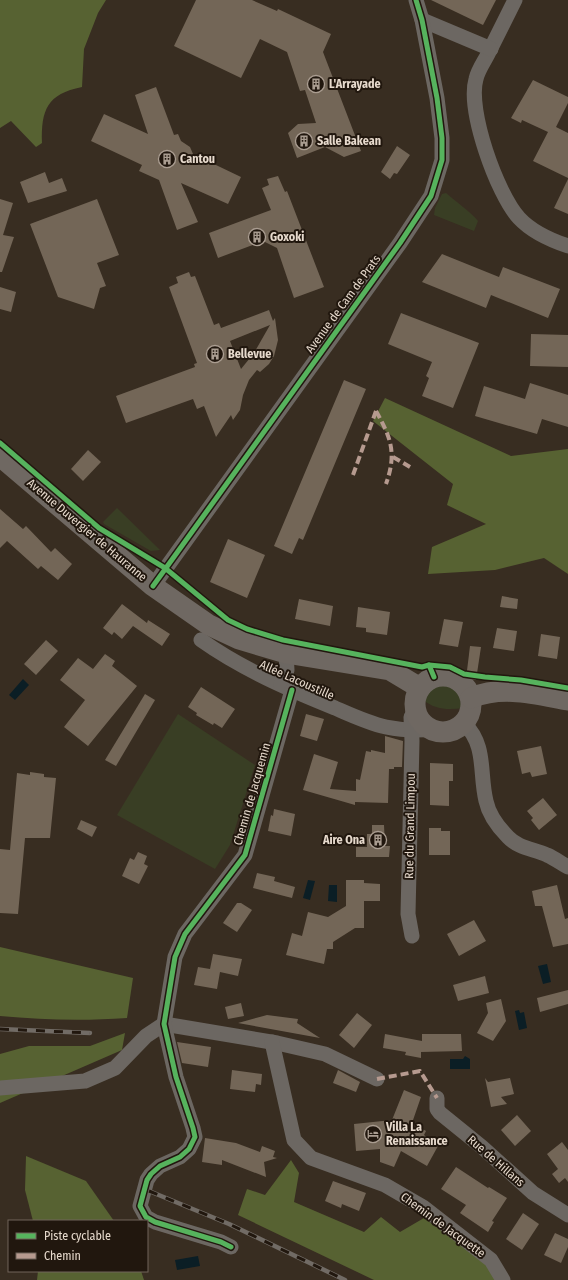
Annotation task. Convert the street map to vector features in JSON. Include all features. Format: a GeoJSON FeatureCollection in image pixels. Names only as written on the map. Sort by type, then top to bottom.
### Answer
{"type":"FeatureCollection","features":[{"type":"Feature","properties":{"kind":"main road","name":"Avenue Duvergier de Hauranne"},"geometry":{"type":"LineString","coordinates":[[0,456],[153,586],[159,588],[191,614],[221,632],[254,644],[286,653],[390,670],[420,688]]}},
{"type":"Feature","properties":{"kind":"main road"},"geometry":{"type":"LineString","coordinates":[[448,676],[461,682],[467,689],[471,698],[470,711],[464,723],[448,731],[440,732],[417,722],[416,695],[426,681],[434,677],[448,676]]}},
{"type":"Feature","properties":{"kind":"main road"},"geometry":{"type":"LineString","coordinates":[[471,698],[493,691],[505,690],[568,700]]}},
{"type":"Feature","properties":{"kind":"street","name":"Avenue de Cam de Prats"},"geometry":{"type":"LineString","coordinates":[[153,586],[400,243],[431,196],[442,160],[442,138],[422,20],[416,0]]}},
{"type":"Feature","properties":{"kind":"street"},"geometry":{"type":"LineString","coordinates":[[515,0],[476,78],[474,98],[476,118],[494,172],[505,196],[519,218],[535,232],[568,246]]}},
{"type":"Feature","properties":{"kind":"street"},"geometry":{"type":"LineString","coordinates":[[422,20],[491,49]]}},
{"type":"Feature","properties":{"kind":"street","name":"Allée Lacoustille"},"geometry":{"type":"LineString","coordinates":[[201,640],[231,660],[287,687],[372,723],[390,728],[417,722]]}},
{"type":"Feature","properties":{"kind":"street","name":"Allée Lacoustille"},"geometry":{"type":"LineString","coordinates":[[286,653],[287,687]]}},
{"type":"Feature","properties":{"kind":"street","name":"Chemin de Jacquemin"},"geometry":{"type":"LineString","coordinates":[[231,1247],[221,1242],[155,1222],[146,1217],[140,1206],[147,1180],[151,1174],[160,1166],[180,1157],[189,1149],[194,1137],[193,1128],[176,1078],[164,1024],[178,946],[185,934],[245,855],[287,687]]}},
{"type":"Feature","properties":{"kind":"street","name":"Rue du Grand Limpou"},"geometry":{"type":"LineString","coordinates":[[412,936],[408,914],[417,722]]}},
{"type":"Feature","properties":{"kind":"street"},"geometry":{"type":"LineString","coordinates":[[464,723],[473,734],[479,746],[486,801],[490,814],[509,838],[518,845],[547,855],[568,867]]}},
{"type":"Feature","properties":{"kind":"street"},"geometry":{"type":"LineString","coordinates":[[0,1088],[85,1081],[115,1068],[146,1036],[164,1024],[272,1042],[325,1054],[377,1079]]}},
{"type":"Feature","properties":{"kind":"street","name":"Chemin de Jacquette"},"geometry":{"type":"LineString","coordinates":[[272,1042],[294,1140],[311,1158],[385,1185],[422,1207],[491,1260],[503,1280]]}},
{"type":"Feature","properties":{"kind":"street","name":"Rue de Hillans"},"geometry":{"type":"LineString","coordinates":[[437,1098],[437,1109],[440,1113],[482,1147],[533,1193],[568,1214]]}},
{"type":"Feature","properties":{"kind":"green space"},"geometry":{"type":"Polygon","coordinates":[[[0,0],[106,0],[98,13],[84,49],[82,87],[61,94],[48,105],[43,121],[42,143],[36,147],[11,121],[0,128],[0,0]]]}},
{"type":"Feature","properties":{"kind":"green space"},"geometry":{"type":"Polygon","coordinates":[[[446,193],[478,221],[474,231],[434,215],[435,208],[442,194],[446,193]]]}},
{"type":"Feature","properties":{"kind":"green space"},"geometry":{"type":"Polygon","coordinates":[[[385,398],[511,456],[568,449],[568,574],[544,558],[495,570],[428,574],[432,547],[486,524],[447,505],[453,484],[373,421],[385,398]]]}},
{"type":"Feature","properties":{"kind":"green space"},"geometry":{"type":"Polygon","coordinates":[[[117,508],[160,550],[151,551],[104,524],[103,522],[117,508]]]}},
{"type":"Feature","properties":{"kind":"green space"},"geometry":{"type":"Polygon","coordinates":[[[440,682],[445,682],[455,686],[458,689],[463,697],[463,708],[452,709],[437,707],[423,700],[430,686],[440,682]]]}},
{"type":"Feature","properties":{"kind":"green space"},"geometry":{"type":"Polygon","coordinates":[[[178,714],[255,765],[230,845],[215,869],[117,815],[178,714]]]}},
{"type":"Feature","properties":{"kind":"green space"},"geometry":{"type":"Polygon","coordinates":[[[0,947],[133,978],[127,1018],[64,1020],[0,1016],[0,947]]]}},
{"type":"Feature","properties":{"kind":"green space"},"geometry":{"type":"Polygon","coordinates":[[[125,1033],[122,1050],[0,1103],[0,1054],[29,1046],[90,1046],[125,1033]]]}},
{"type":"Feature","properties":{"kind":"green space"},"geometry":{"type":"Polygon","coordinates":[[[26,1156],[86,1181],[113,1220],[33,1220],[25,1190],[26,1156]]]}},
{"type":"Feature","properties":{"kind":"green space"},"geometry":{"type":"Polygon","coordinates":[[[291,1160],[299,1173],[294,1202],[364,1232],[381,1217],[400,1232],[424,1218],[490,1266],[497,1280],[374,1280],[238,1215],[247,1189],[265,1195],[291,1160]]]}},
{"type":"Feature","properties":{"kind":"green space"},"geometry":{"type":"Polygon","coordinates":[[[38,1272],[141,1272],[144,1280],[37,1280],[38,1272]]]}},
{"type":"Feature","properties":{"kind":"water"},"geometry":{"type":"Polygon","coordinates":[[[23,679],[29,685],[15,700],[9,695],[23,679]]]}},
{"type":"Feature","properties":{"kind":"water"},"geometry":{"type":"Polygon","coordinates":[[[308,880],[315,881],[310,900],[303,898],[308,880]]]}},
{"type":"Feature","properties":{"kind":"water"},"geometry":{"type":"Polygon","coordinates":[[[329,885],[337,885],[337,902],[328,901],[329,885]]]}},
{"type":"Feature","properties":{"kind":"water"},"geometry":{"type":"Polygon","coordinates":[[[547,964],[551,982],[543,984],[538,966],[547,964]]]}},
{"type":"Feature","properties":{"kind":"water"},"geometry":{"type":"Polygon","coordinates":[[[519,1010],[520,1013],[524,1012],[527,1028],[519,1030],[515,1011],[519,1010]]]}},
{"type":"Feature","properties":{"kind":"water"},"geometry":{"type":"Polygon","coordinates":[[[465,1056],[470,1059],[470,1069],[450,1069],[450,1059],[463,1059],[465,1056]]]}},
{"type":"Feature","properties":{"kind":"water"},"geometry":{"type":"Polygon","coordinates":[[[198,1256],[200,1266],[177,1270],[175,1260],[198,1256]]]}},
{"type":"Feature","properties":{"kind":"building","name":"L'Arrayade"},"geometry":{"type":"Polygon","coordinates":[[[196,0],[252,0],[277,11],[278,9],[331,34],[323,52],[361,151],[344,157],[325,147],[297,158],[288,133],[298,124],[316,123],[305,90],[300,91],[287,52],[260,39],[241,78],[174,46],[196,0]]]}},
{"type":"Feature","properties":{"kind":"building"},"geometry":{"type":"Polygon","coordinates":[[[431,0],[496,0],[483,25],[431,0]]]}},
{"type":"Feature","properties":{"kind":"building"},"geometry":{"type":"Polygon","coordinates":[[[533,80],[568,97],[568,103],[556,127],[568,133],[568,178],[533,161],[548,132],[522,120],[521,123],[511,118],[533,80]]]}},
{"type":"Feature","properties":{"kind":"building","name":"Cantou"},"geometry":{"type":"Polygon","coordinates":[[[156,87],[174,135],[178,134],[181,141],[190,147],[193,154],[241,177],[228,204],[181,183],[198,222],[177,230],[159,180],[139,171],[142,165],[91,141],[104,114],[148,134],[135,95],[156,87]]]}},
{"type":"Feature","properties":{"kind":"building"},"geometry":{"type":"Polygon","coordinates":[[[397,146],[410,155],[397,174],[394,173],[390,179],[381,172],[397,146]]]}},
{"type":"Feature","properties":{"kind":"building"},"geometry":{"type":"Polygon","coordinates":[[[45,172],[49,183],[62,178],[67,191],[28,203],[20,182],[45,172]]]}},
{"type":"Feature","properties":{"kind":"building","name":"Goxoki"},"geometry":{"type":"Polygon","coordinates":[[[278,176],[285,192],[287,191],[324,287],[294,298],[277,248],[263,241],[218,258],[209,233],[271,210],[262,188],[269,185],[267,179],[278,176]]]}},
{"type":"Feature","properties":{"kind":"building"},"geometry":{"type":"Polygon","coordinates":[[[568,179],[568,214],[554,208],[568,179]]]}},
{"type":"Feature","properties":{"kind":"building"},"geometry":{"type":"Polygon","coordinates":[[[0,199],[13,203],[3,235],[14,237],[2,272],[0,272],[0,199]]]}},
{"type":"Feature","properties":{"kind":"building"},"geometry":{"type":"Polygon","coordinates":[[[97,199],[119,255],[97,263],[106,286],[100,288],[94,309],[58,297],[30,224],[97,199]]]}},
{"type":"Feature","properties":{"kind":"building"},"geometry":{"type":"Polygon","coordinates":[[[442,254],[499,277],[503,267],[560,289],[548,318],[491,295],[486,308],[422,282],[442,254]]]}},
{"type":"Feature","properties":{"kind":"building","name":"Bellevue"},"geometry":{"type":"Polygon","coordinates":[[[189,272],[191,277],[195,276],[214,325],[219,323],[221,328],[269,310],[273,321],[275,318],[278,340],[274,356],[269,364],[260,372],[257,370],[249,380],[243,395],[240,410],[233,420],[231,415],[216,437],[204,406],[197,409],[193,399],[126,423],[116,396],[195,367],[194,364],[197,363],[169,287],[178,283],[176,277],[189,272]],[[270,325],[230,341],[241,369],[254,353],[270,325]]]}},
{"type":"Feature","properties":{"kind":"building"},"geometry":{"type":"Polygon","coordinates":[[[0,287],[16,292],[11,312],[0,309],[0,287]]]}},
{"type":"Feature","properties":{"kind":"building"},"geometry":{"type":"Polygon","coordinates":[[[401,313],[479,343],[453,408],[422,396],[429,378],[426,376],[432,362],[388,344],[401,313]]]}},
{"type":"Feature","properties":{"kind":"building"},"geometry":{"type":"Polygon","coordinates":[[[531,334],[568,335],[568,367],[530,366],[531,334]]]}},
{"type":"Feature","properties":{"kind":"building"},"geometry":{"type":"Polygon","coordinates":[[[344,380],[366,389],[303,540],[299,538],[292,554],[274,546],[344,380]]]}},
{"type":"Feature","properties":{"kind":"building"},"geometry":{"type":"Polygon","coordinates":[[[530,383],[568,395],[568,427],[542,419],[537,434],[475,416],[484,386],[525,399],[530,383]]]}},
{"type":"Feature","properties":{"kind":"building"},"geometry":{"type":"Polygon","coordinates":[[[88,450],[101,462],[83,481],[71,469],[88,450]]]}},
{"type":"Feature","properties":{"kind":"building"},"geometry":{"type":"Polygon","coordinates":[[[0,509],[23,529],[26,526],[51,552],[55,548],[72,564],[58,580],[41,566],[38,569],[7,541],[0,548],[0,509]]]}},
{"type":"Feature","properties":{"kind":"building"},"geometry":{"type":"Polygon","coordinates":[[[228,539],[265,555],[247,598],[210,582],[228,539]]]}},
{"type":"Feature","properties":{"kind":"building"},"geometry":{"type":"Polygon","coordinates":[[[502,596],[518,599],[517,609],[500,607],[502,596]]]}},
{"type":"Feature","properties":{"kind":"building"},"geometry":{"type":"Polygon","coordinates":[[[299,599],[333,606],[330,626],[295,619],[299,599]]]}},
{"type":"Feature","properties":{"kind":"building"},"geometry":{"type":"Polygon","coordinates":[[[122,604],[147,623],[148,620],[170,634],[162,646],[133,626],[122,639],[114,632],[112,635],[103,628],[122,604]]]}},
{"type":"Feature","properties":{"kind":"building"},"geometry":{"type":"Polygon","coordinates":[[[358,607],[390,612],[387,635],[366,632],[366,628],[356,627],[358,607]]]}},
{"type":"Feature","properties":{"kind":"building"},"geometry":{"type":"Polygon","coordinates":[[[444,619],[463,622],[458,647],[439,644],[444,619]]]}},
{"type":"Feature","properties":{"kind":"building"},"geometry":{"type":"Polygon","coordinates":[[[497,628],[517,631],[514,651],[493,648],[497,628]]]}},
{"type":"Feature","properties":{"kind":"building"},"geometry":{"type":"Polygon","coordinates":[[[541,634],[560,637],[557,659],[538,656],[541,634]]]}},
{"type":"Feature","properties":{"kind":"building"},"geometry":{"type":"Polygon","coordinates":[[[46,640],[58,651],[36,675],[24,664],[46,640]]]}},
{"type":"Feature","properties":{"kind":"building"},"geometry":{"type":"Polygon","coordinates":[[[470,646],[481,647],[476,680],[466,679],[470,646]]]}},
{"type":"Feature","properties":{"kind":"building"},"geometry":{"type":"Polygon","coordinates":[[[105,654],[115,661],[112,666],[137,686],[88,746],[64,727],[85,700],[60,680],[78,658],[93,669],[105,654]]]}},
{"type":"Feature","properties":{"kind":"building"},"geometry":{"type":"Polygon","coordinates":[[[201,687],[235,709],[222,728],[214,723],[213,725],[196,715],[197,713],[188,707],[201,687]]]}},
{"type":"Feature","properties":{"kind":"building"},"geometry":{"type":"Polygon","coordinates":[[[145,694],[155,700],[116,766],[105,760],[145,694]]]}},
{"type":"Feature","properties":{"kind":"building"},"geometry":{"type":"Polygon","coordinates":[[[306,714],[324,719],[317,741],[300,736],[306,714]]]}},
{"type":"Feature","properties":{"kind":"building"},"geometry":{"type":"Polygon","coordinates":[[[385,736],[403,741],[402,767],[394,767],[394,769],[389,769],[388,803],[355,802],[355,805],[303,790],[314,754],[338,762],[330,789],[356,791],[356,779],[360,780],[366,751],[371,752],[371,750],[385,753],[385,736]]]}},
{"type":"Feature","properties":{"kind":"building"},"geometry":{"type":"Polygon","coordinates":[[[541,746],[547,774],[532,777],[530,772],[522,774],[517,751],[541,746]]]}},
{"type":"Feature","properties":{"kind":"building"},"geometry":{"type":"Polygon","coordinates":[[[430,763],[453,764],[453,781],[449,781],[449,806],[430,805],[430,763]]]}},
{"type":"Feature","properties":{"kind":"building"},"geometry":{"type":"Polygon","coordinates":[[[30,772],[44,774],[44,777],[56,778],[50,838],[25,838],[18,914],[0,913],[0,849],[10,850],[17,773],[30,775],[30,772]]]}},
{"type":"Feature","properties":{"kind":"building"},"geometry":{"type":"Polygon","coordinates":[[[543,798],[557,815],[539,830],[531,820],[533,818],[527,811],[543,798]]]}},
{"type":"Feature","properties":{"kind":"building"},"geometry":{"type":"Polygon","coordinates":[[[274,809],[295,814],[291,836],[268,831],[271,815],[273,816],[274,809]]]}},
{"type":"Feature","properties":{"kind":"building"},"geometry":{"type":"Polygon","coordinates":[[[81,820],[97,827],[92,837],[77,829],[81,820]]]}},
{"type":"Feature","properties":{"kind":"building","name":"Aire Ona"},"geometry":{"type":"Polygon","coordinates":[[[372,825],[384,825],[385,846],[390,846],[389,857],[356,857],[356,847],[367,847],[367,834],[372,834],[372,825]]]}},
{"type":"Feature","properties":{"kind":"building"},"geometry":{"type":"Polygon","coordinates":[[[429,828],[441,828],[441,831],[450,831],[450,855],[429,855],[429,828]]]}},
{"type":"Feature","properties":{"kind":"building"},"geometry":{"type":"Polygon","coordinates":[[[138,852],[147,856],[144,864],[148,866],[139,884],[122,876],[130,858],[134,860],[138,852]]]}},
{"type":"Feature","properties":{"kind":"building"},"geometry":{"type":"Polygon","coordinates":[[[257,873],[275,877],[274,881],[295,887],[292,898],[253,888],[257,873]]]}},
{"type":"Feature","properties":{"kind":"building"},"geometry":{"type":"Polygon","coordinates":[[[346,880],[364,880],[364,883],[380,884],[380,901],[364,901],[364,928],[355,928],[333,942],[333,949],[327,949],[324,964],[286,955],[292,933],[302,936],[308,912],[328,917],[346,906],[346,880]]]}},
{"type":"Feature","properties":{"kind":"building"},"geometry":{"type":"Polygon","coordinates":[[[557,885],[565,919],[568,918],[568,944],[553,947],[542,906],[535,906],[532,891],[557,885]]]}},
{"type":"Feature","properties":{"kind":"building"},"geometry":{"type":"Polygon","coordinates":[[[237,903],[241,903],[252,910],[237,932],[223,923],[237,903]]]}},
{"type":"Feature","properties":{"kind":"building"},"geometry":{"type":"Polygon","coordinates":[[[474,920],[486,941],[459,956],[447,934],[474,920]]]}},
{"type":"Feature","properties":{"kind":"building"},"geometry":{"type":"Polygon","coordinates":[[[213,954],[242,959],[238,976],[220,972],[217,989],[194,985],[198,967],[210,969],[213,954]]]}},
{"type":"Feature","properties":{"kind":"building"},"geometry":{"type":"Polygon","coordinates":[[[485,976],[489,993],[458,1001],[453,985],[485,976]]]}},
{"type":"Feature","properties":{"kind":"building"},"geometry":{"type":"Polygon","coordinates":[[[568,990],[568,1004],[540,1012],[537,998],[568,990]]]}},
{"type":"Feature","properties":{"kind":"building"},"geometry":{"type":"Polygon","coordinates":[[[501,999],[506,1021],[493,1041],[477,1033],[488,1013],[486,1003],[501,999]]]}},
{"type":"Feature","properties":{"kind":"building"},"geometry":{"type":"Polygon","coordinates":[[[241,1003],[244,1016],[228,1019],[225,1007],[241,1003]]]}},
{"type":"Feature","properties":{"kind":"building"},"geometry":{"type":"Polygon","coordinates":[[[357,1013],[372,1025],[354,1048],[339,1035],[357,1013]]]}},
{"type":"Feature","properties":{"kind":"building"},"geometry":{"type":"Polygon","coordinates":[[[267,1015],[298,1019],[297,1023],[320,1038],[238,1023],[267,1015]]]}},
{"type":"Feature","properties":{"kind":"building"},"geometry":{"type":"Polygon","coordinates":[[[385,1034],[422,1041],[422,1034],[461,1034],[462,1051],[421,1052],[421,1058],[405,1055],[406,1052],[383,1048],[385,1034]]]}},
{"type":"Feature","properties":{"kind":"building"},"geometry":{"type":"Polygon","coordinates":[[[177,1042],[211,1047],[208,1067],[182,1063],[177,1042]]]}},
{"type":"Feature","properties":{"kind":"building"},"geometry":{"type":"Polygon","coordinates":[[[232,1070],[262,1074],[261,1085],[256,1084],[255,1092],[230,1089],[232,1070]]]}},
{"type":"Feature","properties":{"kind":"building"},"geometry":{"type":"Polygon","coordinates":[[[338,1070],[360,1082],[356,1092],[333,1083],[338,1070]]]}},
{"type":"Feature","properties":{"kind":"building"},"geometry":{"type":"Polygon","coordinates":[[[485,1078],[488,1082],[510,1078],[514,1094],[501,1097],[507,1104],[491,1107],[485,1078]]]}},
{"type":"Feature","properties":{"kind":"building"},"geometry":{"type":"Polygon","coordinates":[[[404,1090],[421,1097],[412,1123],[426,1131],[424,1135],[438,1146],[427,1166],[401,1151],[394,1167],[380,1162],[380,1149],[356,1151],[354,1124],[392,1120],[404,1090]]]}},
{"type":"Feature","properties":{"kind":"building"},"geometry":{"type":"Polygon","coordinates":[[[517,1115],[531,1131],[515,1146],[501,1130],[517,1115]]]}},
{"type":"Feature","properties":{"kind":"building"},"geometry":{"type":"Polygon","coordinates":[[[205,1138],[236,1143],[260,1152],[262,1146],[275,1151],[273,1157],[277,1158],[264,1162],[266,1177],[222,1160],[222,1165],[202,1162],[205,1138]]]}},
{"type":"Feature","properties":{"kind":"building"},"geometry":{"type":"Polygon","coordinates":[[[562,1142],[568,1150],[568,1182],[565,1178],[559,1183],[552,1174],[558,1169],[547,1154],[562,1142]]]}},
{"type":"Feature","properties":{"kind":"building"},"geometry":{"type":"Polygon","coordinates":[[[456,1167],[488,1188],[489,1187],[507,1198],[492,1221],[494,1222],[488,1232],[460,1213],[466,1205],[441,1189],[456,1167]]]}},
{"type":"Feature","properties":{"kind":"building"},"geometry":{"type":"Polygon","coordinates":[[[333,1181],[366,1193],[359,1211],[342,1204],[341,1208],[325,1201],[333,1181]]]}},
{"type":"Feature","properties":{"kind":"building"},"geometry":{"type":"Polygon","coordinates":[[[523,1213],[539,1224],[522,1250],[506,1239],[523,1213]]]}},
{"type":"Feature","properties":{"kind":"building"},"geometry":{"type":"Polygon","coordinates":[[[555,1233],[568,1239],[568,1247],[561,1263],[544,1255],[555,1233]]]}},
{"type":"Feature","properties":{"kind":"railway"},"geometry":{"type":"LineString","coordinates":[[0,1029],[90,1033]]}},
{"type":"Feature","properties":{"kind":"railway"},"geometry":{"type":"LineString","coordinates":[[149,1191],[229,1224],[345,1280]]}},
{"type":"Feature","properties":{"kind":"marked path"},"geometry":{"type":"LineString","coordinates":[[376,411],[389,438],[391,446],[391,463],[386,484]]}},
{"type":"Feature","properties":{"kind":"marked path"},"geometry":{"type":"LineString","coordinates":[[353,475],[376,411]]}},
{"type":"Feature","properties":{"kind":"marked path"},"geometry":{"type":"LineString","coordinates":[[393,457],[410,467]]}},
{"type":"Feature","properties":{"kind":"marked path"},"geometry":{"type":"LineString","coordinates":[[377,1079],[420,1071],[437,1098]]}},
{"type":"Feature","properties":{"kind":"cycle path"},"geometry":{"type":"LineString","coordinates":[[153,586],[400,243],[431,196],[442,160],[442,138],[437,98],[422,20],[416,0]]}},
{"type":"Feature","properties":{"kind":"cycle path"},"geometry":{"type":"LineString","coordinates":[[0,443],[99,528],[165,568],[228,620],[247,629],[283,640],[422,667],[429,665],[434,677]]}},
{"type":"Feature","properties":{"kind":"cycle path"},"geometry":{"type":"LineString","coordinates":[[429,665],[450,667],[464,674],[521,680],[568,688]]}},
{"type":"Feature","properties":{"kind":"cycle path"},"geometry":{"type":"LineString","coordinates":[[231,1247],[221,1242],[155,1222],[146,1217],[140,1206],[147,1180],[151,1174],[160,1166],[180,1157],[189,1149],[195,1137],[176,1077],[164,1024],[175,957],[185,934],[245,855],[292,690]]}},
{"type":"Feature","properties":{"kind":"place","name":"L'Arrayade"},"geometry":{"type":"Point","coordinates":[316,84]}},
{"type":"Feature","properties":{"kind":"place","name":"Salle Bakean"},"geometry":{"type":"Point","coordinates":[304,141]}},
{"type":"Feature","properties":{"kind":"place","name":"Cantou"},"geometry":{"type":"Point","coordinates":[167,159]}},
{"type":"Feature","properties":{"kind":"place","name":"Goxoki"},"geometry":{"type":"Point","coordinates":[257,237]}},
{"type":"Feature","properties":{"kind":"place","name":"Bellevue"},"geometry":{"type":"Point","coordinates":[215,354]}},
{"type":"Feature","properties":{"kind":"place","name":"Aire Ona"},"geometry":{"type":"Point","coordinates":[378,840]}},
{"type":"Feature","properties":{"kind":"place","name":"Villa La Renaissance"},"geometry":{"type":"Point","coordinates":[373,1134]}}]}
